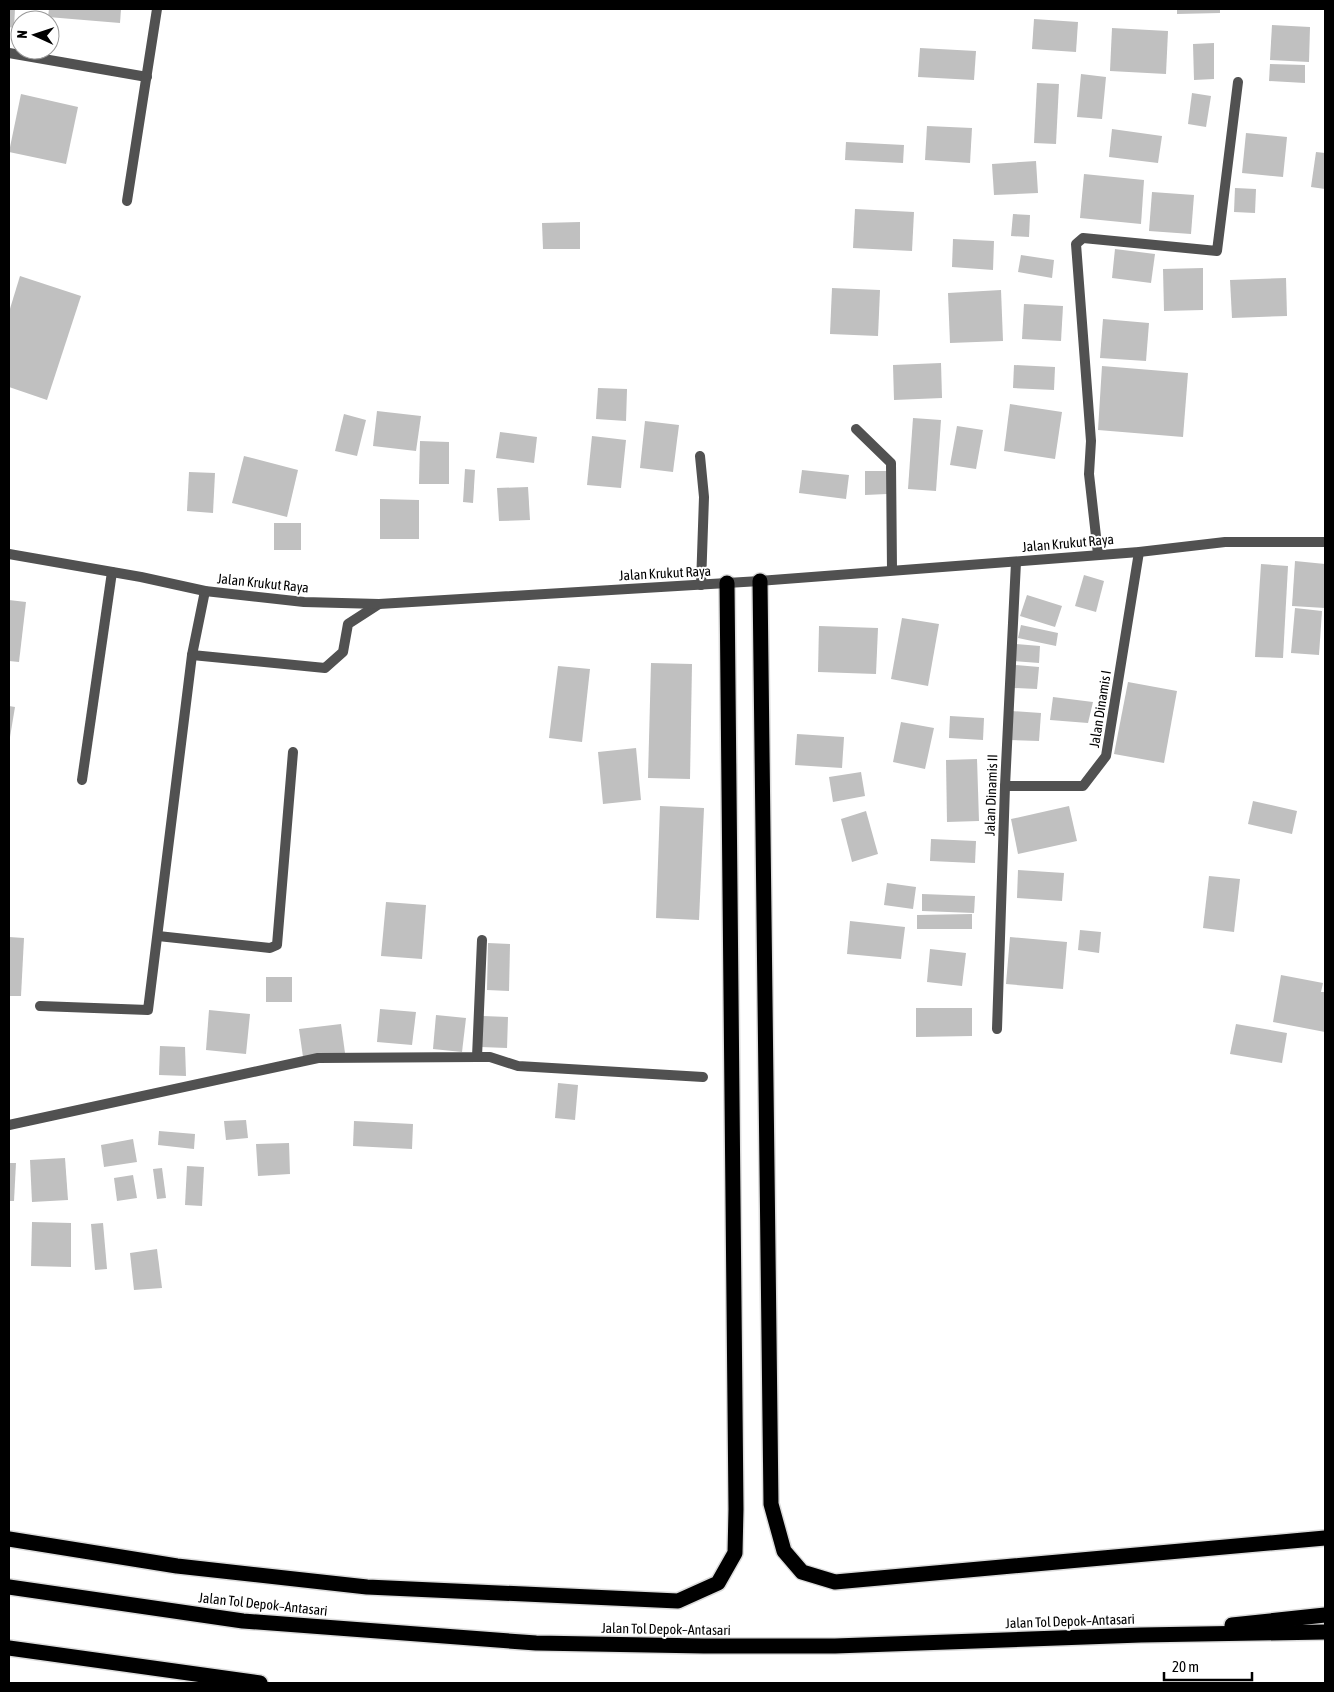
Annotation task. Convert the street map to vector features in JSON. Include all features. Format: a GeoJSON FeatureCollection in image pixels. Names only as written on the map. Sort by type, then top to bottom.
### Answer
{"type":"FeatureCollection","features":[{"type":"Feature","properties":{"kind":"highway"},"geometry":{"type":"LineString","coordinates":[[760,581],[771,1504],[784,1551],[802,1572],[835,1582],[1325,1538]]}},
{"type":"Feature","properties":{"kind":"highway"},"geometry":{"type":"LineString","coordinates":[[9,1539],[177,1566],[366,1587],[678,1601],[718,1583],[735,1553],[736,1509],[727,584]]}},
{"type":"Feature","properties":{"kind":"highway","name":"Jalan Tol Depok–Antasari"},"geometry":{"type":"LineString","coordinates":[[9,1587],[243,1621],[536,1643],[835,1646],[1141,1635],[1325,1632]]}},
{"type":"Feature","properties":{"kind":"highway"},"geometry":{"type":"LineString","coordinates":[[1141,1635],[1325,1615]]}},
{"type":"Feature","properties":{"kind":"highway"},"geometry":{"type":"LineString","coordinates":[[9,1648],[260,1683]]}},
{"type":"Feature","properties":{"kind":"street"},"geometry":{"type":"LineString","coordinates":[[128,201],[157,9]]}},
{"type":"Feature","properties":{"kind":"street"},"geometry":{"type":"LineString","coordinates":[[9,53],[147,77]]}},
{"type":"Feature","properties":{"kind":"street"},"geometry":{"type":"LineString","coordinates":[[1098,554],[1097,528],[1089,474],[1091,441],[1076,244],[1083,238],[1217,251],[1238,82]]}},
{"type":"Feature","properties":{"kind":"street"},"geometry":{"type":"LineString","coordinates":[[856,429],[891,464],[892,570]]}},
{"type":"Feature","properties":{"kind":"street"},"geometry":{"type":"LineString","coordinates":[[700,456],[704,497],[702,585]]}},
{"type":"Feature","properties":{"kind":"street","name":"Jalan Krukut Raya"},"geometry":{"type":"LineString","coordinates":[[9,554],[205,591],[304,602],[379,604],[727,584],[1139,552],[1225,542],[1325,542]]}},
{"type":"Feature","properties":{"kind":"street","name":"Jalan Dinamis I"},"geometry":{"type":"LineString","coordinates":[[1004,786],[1083,786],[1106,756],[1139,552]]}},
{"type":"Feature","properties":{"kind":"street","name":"Jalan Dinamis II"},"geometry":{"type":"LineString","coordinates":[[997,1029],[1004,786],[1016,562]]}},
{"type":"Feature","properties":{"kind":"street"},"geometry":{"type":"LineString","coordinates":[[82,780],[112,572]]}},
{"type":"Feature","properties":{"kind":"street"},"geometry":{"type":"LineString","coordinates":[[40,1006],[148,1010],[192,655],[205,591]]}},
{"type":"Feature","properties":{"kind":"street"},"geometry":{"type":"LineString","coordinates":[[192,655],[325,668],[343,652],[348,624],[379,604]]}},
{"type":"Feature","properties":{"kind":"street"},"geometry":{"type":"LineString","coordinates":[[158,936],[270,948],[278,945],[293,752]]}},
{"type":"Feature","properties":{"kind":"street"},"geometry":{"type":"LineString","coordinates":[[477,1057],[482,940]]}},
{"type":"Feature","properties":{"kind":"street"},"geometry":{"type":"LineString","coordinates":[[9,1125],[318,1058],[490,1057],[518,1066],[703,1077]]}},
{"type":"Feature","properties":{"kind":"building"},"geometry":{"type":"Polygon","coordinates":[[[9,9],[15,9],[10,10],[9,27],[9,9]]]}},
{"type":"Feature","properties":{"kind":"building"},"geometry":{"type":"Polygon","coordinates":[[[121,9],[120,23],[60,18],[60,10],[49,10],[121,9]]]}},
{"type":"Feature","properties":{"kind":"building"},"geometry":{"type":"Polygon","coordinates":[[[1177,9],[1220,9],[1220,13],[1177,14],[1177,9]]]}},
{"type":"Feature","properties":{"kind":"building"},"geometry":{"type":"Polygon","coordinates":[[[1034,19],[1078,22],[1076,52],[1032,49],[1034,19]]]}},
{"type":"Feature","properties":{"kind":"building"},"geometry":{"type":"Polygon","coordinates":[[[1272,25],[1310,27],[1309,62],[1270,60],[1272,25]]]}},
{"type":"Feature","properties":{"kind":"building"},"geometry":{"type":"Polygon","coordinates":[[[1112,28],[1168,31],[1166,74],[1110,71],[1112,28]]]}},
{"type":"Feature","properties":{"kind":"building"},"geometry":{"type":"Polygon","coordinates":[[[1214,43],[1214,79],[1194,80],[1193,44],[1214,43]]]}},
{"type":"Feature","properties":{"kind":"building"},"geometry":{"type":"Polygon","coordinates":[[[920,48],[976,51],[974,80],[918,77],[920,48]]]}},
{"type":"Feature","properties":{"kind":"building"},"geometry":{"type":"Polygon","coordinates":[[[1270,64],[1305,65],[1305,83],[1269,81],[1270,64]]]}},
{"type":"Feature","properties":{"kind":"building"},"geometry":{"type":"Polygon","coordinates":[[[1081,74],[1106,77],[1102,119],[1077,117],[1081,74]]]}},
{"type":"Feature","properties":{"kind":"building"},"geometry":{"type":"Polygon","coordinates":[[[1037,83],[1059,84],[1056,144],[1034,143],[1037,83]]]}},
{"type":"Feature","properties":{"kind":"building"},"geometry":{"type":"Polygon","coordinates":[[[1192,93],[1211,96],[1206,127],[1188,124],[1192,93]]]}},
{"type":"Feature","properties":{"kind":"building"},"geometry":{"type":"Polygon","coordinates":[[[21,94],[78,107],[66,164],[9,152],[21,94]]]}},
{"type":"Feature","properties":{"kind":"building"},"geometry":{"type":"Polygon","coordinates":[[[927,126],[972,128],[970,163],[925,160],[927,126]]]}},
{"type":"Feature","properties":{"kind":"building"},"geometry":{"type":"Polygon","coordinates":[[[1112,129],[1162,136],[1158,163],[1109,157],[1112,129]]]}},
{"type":"Feature","properties":{"kind":"building"},"geometry":{"type":"Polygon","coordinates":[[[1246,133],[1287,137],[1283,177],[1242,173],[1246,133]]]}},
{"type":"Feature","properties":{"kind":"building"},"geometry":{"type":"Polygon","coordinates":[[[846,142],[904,145],[903,163],[845,160],[846,142]]]}},
{"type":"Feature","properties":{"kind":"building"},"geometry":{"type":"Polygon","coordinates":[[[1316,152],[1325,153],[1325,189],[1311,187],[1316,152]]]}},
{"type":"Feature","properties":{"kind":"building"},"geometry":{"type":"Polygon","coordinates":[[[1036,161],[1038,193],[994,195],[992,164],[1036,161]]]}},
{"type":"Feature","properties":{"kind":"building"},"geometry":{"type":"Polygon","coordinates":[[[1084,174],[1144,180],[1141,224],[1080,218],[1084,174]]]}},
{"type":"Feature","properties":{"kind":"building"},"geometry":{"type":"Polygon","coordinates":[[[1235,188],[1256,189],[1255,213],[1234,212],[1235,188]]]}},
{"type":"Feature","properties":{"kind":"building"},"geometry":{"type":"Polygon","coordinates":[[[1152,192],[1194,195],[1191,234],[1149,231],[1152,192]]]}},
{"type":"Feature","properties":{"kind":"building"},"geometry":{"type":"Polygon","coordinates":[[[855,209],[914,212],[912,251],[853,248],[855,209]]]}},
{"type":"Feature","properties":{"kind":"building"},"geometry":{"type":"Polygon","coordinates":[[[1013,214],[1030,215],[1029,237],[1011,236],[1013,214]]]}},
{"type":"Feature","properties":{"kind":"building"},"geometry":{"type":"Polygon","coordinates":[[[580,222],[580,249],[543,249],[542,223],[580,222]]]}},
{"type":"Feature","properties":{"kind":"building"},"geometry":{"type":"Polygon","coordinates":[[[953,239],[994,241],[993,270],[952,267],[953,239]]]}},
{"type":"Feature","properties":{"kind":"building"},"geometry":{"type":"Polygon","coordinates":[[[1115,249],[1155,254],[1151,283],[1112,278],[1115,249]]]}},
{"type":"Feature","properties":{"kind":"building"},"geometry":{"type":"Polygon","coordinates":[[[1021,255],[1054,260],[1052,278],[1018,272],[1021,255]]]}},
{"type":"Feature","properties":{"kind":"building"},"geometry":{"type":"Polygon","coordinates":[[[1203,268],[1203,310],[1164,311],[1163,269],[1203,268]]]}},
{"type":"Feature","properties":{"kind":"building"},"geometry":{"type":"Polygon","coordinates":[[[20,276],[81,296],[47,400],[9,387],[9,312],[20,276]]]}},
{"type":"Feature","properties":{"kind":"building"},"geometry":{"type":"Polygon","coordinates":[[[1286,278],[1287,316],[1232,318],[1230,280],[1286,278]]]}},
{"type":"Feature","properties":{"kind":"building"},"geometry":{"type":"Polygon","coordinates":[[[832,288],[880,290],[878,336],[830,334],[832,288]]]}},
{"type":"Feature","properties":{"kind":"building"},"geometry":{"type":"Polygon","coordinates":[[[1001,290],[1003,341],[950,343],[948,293],[1001,290]]]}},
{"type":"Feature","properties":{"kind":"building"},"geometry":{"type":"Polygon","coordinates":[[[1024,304],[1063,306],[1061,341],[1022,339],[1024,304]]]}},
{"type":"Feature","properties":{"kind":"building"},"geometry":{"type":"Polygon","coordinates":[[[1103,319],[1149,323],[1146,361],[1100,358],[1103,319]]]}},
{"type":"Feature","properties":{"kind":"building"},"geometry":{"type":"Polygon","coordinates":[[[941,363],[942,398],[894,400],[893,365],[941,363]]]}},
{"type":"Feature","properties":{"kind":"building"},"geometry":{"type":"Polygon","coordinates":[[[1014,365],[1055,367],[1054,390],[1013,388],[1014,365]]]}},
{"type":"Feature","properties":{"kind":"building"},"geometry":{"type":"Polygon","coordinates":[[[1102,366],[1188,373],[1183,437],[1098,430],[1102,366]]]}},
{"type":"Feature","properties":{"kind":"building"},"geometry":{"type":"Polygon","coordinates":[[[598,388],[627,389],[626,421],[596,419],[598,388]]]}},
{"type":"Feature","properties":{"kind":"building"},"geometry":{"type":"Polygon","coordinates":[[[1010,404],[1062,412],[1055,459],[1004,451],[1010,404]]]}},
{"type":"Feature","properties":{"kind":"building"},"geometry":{"type":"Polygon","coordinates":[[[377,411],[421,416],[416,451],[373,446],[377,411]]]}},
{"type":"Feature","properties":{"kind":"building"},"geometry":{"type":"Polygon","coordinates":[[[344,414],[366,420],[357,456],[335,451],[344,414]]]}},
{"type":"Feature","properties":{"kind":"building"},"geometry":{"type":"Polygon","coordinates":[[[913,418],[941,420],[936,491],[908,489],[913,418]]]}},
{"type":"Feature","properties":{"kind":"building"},"geometry":{"type":"Polygon","coordinates":[[[645,421],[679,425],[673,472],[640,468],[645,421]]]}},
{"type":"Feature","properties":{"kind":"building"},"geometry":{"type":"Polygon","coordinates":[[[957,426],[983,430],[976,469],[950,465],[957,426]]]}},
{"type":"Feature","properties":{"kind":"building"},"geometry":{"type":"Polygon","coordinates":[[[500,432],[537,437],[534,463],[496,458],[500,432]]]}},
{"type":"Feature","properties":{"kind":"building"},"geometry":{"type":"Polygon","coordinates":[[[592,436],[626,440],[621,488],[587,485],[592,436]]]}},
{"type":"Feature","properties":{"kind":"building"},"geometry":{"type":"Polygon","coordinates":[[[420,441],[449,442],[449,484],[419,484],[420,441]]]}},
{"type":"Feature","properties":{"kind":"building"},"geometry":{"type":"Polygon","coordinates":[[[244,456],[298,470],[287,517],[232,503],[244,456]]]}},
{"type":"Feature","properties":{"kind":"building"},"geometry":{"type":"Polygon","coordinates":[[[465,469],[475,470],[473,503],[463,502],[465,469]]]}},
{"type":"Feature","properties":{"kind":"building"},"geometry":{"type":"Polygon","coordinates":[[[802,470],[849,475],[846,499],[799,493],[802,470]]]}},
{"type":"Feature","properties":{"kind":"building"},"geometry":{"type":"Polygon","coordinates":[[[865,471],[887,471],[887,494],[865,495],[865,471]]]}},
{"type":"Feature","properties":{"kind":"building"},"geometry":{"type":"Polygon","coordinates":[[[189,472],[215,473],[213,513],[187,511],[189,472]]]}},
{"type":"Feature","properties":{"kind":"building"},"geometry":{"type":"Polygon","coordinates":[[[528,487],[530,520],[499,521],[497,488],[528,487]]]}},
{"type":"Feature","properties":{"kind":"building"},"geometry":{"type":"Polygon","coordinates":[[[380,499],[419,500],[419,539],[380,539],[380,499]]]}},
{"type":"Feature","properties":{"kind":"building"},"geometry":{"type":"Polygon","coordinates":[[[274,523],[301,523],[301,550],[274,550],[274,523]]]}},
{"type":"Feature","properties":{"kind":"building"},"geometry":{"type":"Polygon","coordinates":[[[1295,561],[1325,564],[1325,608],[1292,606],[1295,561]]]}},
{"type":"Feature","properties":{"kind":"building"},"geometry":{"type":"Polygon","coordinates":[[[1261,564],[1288,566],[1283,658],[1255,657],[1261,564]]]}},
{"type":"Feature","properties":{"kind":"building"},"geometry":{"type":"Polygon","coordinates":[[[1084,575],[1104,581],[1096,612],[1075,606],[1084,575]]]}},
{"type":"Feature","properties":{"kind":"building"},"geometry":{"type":"Polygon","coordinates":[[[1027,595],[1062,606],[1055,627],[1020,616],[1027,595]]]}},
{"type":"Feature","properties":{"kind":"building"},"geometry":{"type":"Polygon","coordinates":[[[9,600],[26,602],[19,662],[9,661],[9,600]]]}},
{"type":"Feature","properties":{"kind":"building"},"geometry":{"type":"Polygon","coordinates":[[[1295,608],[1322,611],[1319,655],[1291,653],[1295,608]]]}},
{"type":"Feature","properties":{"kind":"building"},"geometry":{"type":"Polygon","coordinates":[[[902,618],[939,624],[928,686],[891,679],[902,618]]]}},
{"type":"Feature","properties":{"kind":"building"},"geometry":{"type":"Polygon","coordinates":[[[1021,625],[1058,633],[1056,646],[1018,638],[1021,625]]]}},
{"type":"Feature","properties":{"kind":"building"},"geometry":{"type":"Polygon","coordinates":[[[819,626],[878,628],[876,674],[818,672],[819,626]]]}},
{"type":"Feature","properties":{"kind":"building"},"geometry":{"type":"Polygon","coordinates":[[[1015,644],[1040,646],[1039,663],[1014,661],[1015,644]]]}},
{"type":"Feature","properties":{"kind":"building"},"geometry":{"type":"Polygon","coordinates":[[[651,663],[692,664],[690,779],[648,778],[651,663]]]}},
{"type":"Feature","properties":{"kind":"building"},"geometry":{"type":"Polygon","coordinates":[[[1015,665],[1039,667],[1037,689],[1014,688],[1015,665]]]}},
{"type":"Feature","properties":{"kind":"building"},"geometry":{"type":"Polygon","coordinates":[[[558,666],[590,669],[582,742],[549,738],[558,666]]]}},
{"type":"Feature","properties":{"kind":"building"},"geometry":{"type":"Polygon","coordinates":[[[1128,682],[1177,691],[1164,763],[1114,754],[1128,682]]]}},
{"type":"Feature","properties":{"kind":"building"},"geometry":{"type":"Polygon","coordinates":[[[1053,697],[1093,702],[1088,723],[1050,720],[1053,697]]]}},
{"type":"Feature","properties":{"kind":"building"},"geometry":{"type":"Polygon","coordinates":[[[9,706],[15,707],[10,737],[9,737],[9,706]]]}},
{"type":"Feature","properties":{"kind":"building"},"geometry":{"type":"Polygon","coordinates":[[[1011,711],[1041,713],[1039,741],[1010,740],[1011,711]]]}},
{"type":"Feature","properties":{"kind":"building"},"geometry":{"type":"Polygon","coordinates":[[[950,716],[984,718],[983,740],[949,738],[950,716]]]}},
{"type":"Feature","properties":{"kind":"building"},"geometry":{"type":"Polygon","coordinates":[[[901,722],[934,728],[925,769],[893,762],[901,722]]]}},
{"type":"Feature","properties":{"kind":"building"},"geometry":{"type":"Polygon","coordinates":[[[797,734],[844,737],[842,768],[795,765],[797,734]]]}},
{"type":"Feature","properties":{"kind":"building"},"geometry":{"type":"Polygon","coordinates":[[[636,748],[641,800],[603,804],[598,752],[636,748]]]}},
{"type":"Feature","properties":{"kind":"building"},"geometry":{"type":"Polygon","coordinates":[[[977,759],[979,821],[947,822],[946,760],[977,759]]]}},
{"type":"Feature","properties":{"kind":"building"},"geometry":{"type":"Polygon","coordinates":[[[861,772],[865,796],[833,802],[829,777],[861,772]]]}},
{"type":"Feature","properties":{"kind":"building"},"geometry":{"type":"Polygon","coordinates":[[[1253,801],[1297,811],[1292,834],[1248,824],[1253,801]]]}},
{"type":"Feature","properties":{"kind":"building"},"geometry":{"type":"Polygon","coordinates":[[[660,806],[704,808],[699,920],[656,918],[660,806]]]}},
{"type":"Feature","properties":{"kind":"building"},"geometry":{"type":"Polygon","coordinates":[[[1069,806],[1077,841],[1018,854],[1011,819],[1069,806]]]}},
{"type":"Feature","properties":{"kind":"building"},"geometry":{"type":"Polygon","coordinates":[[[866,811],[878,854],[852,862],[841,819],[866,811]]]}},
{"type":"Feature","properties":{"kind":"building"},"geometry":{"type":"Polygon","coordinates":[[[931,839],[976,841],[975,863],[930,861],[931,839]]]}},
{"type":"Feature","properties":{"kind":"building"},"geometry":{"type":"Polygon","coordinates":[[[1018,870],[1064,873],[1062,901],[1017,898],[1018,870]]]}},
{"type":"Feature","properties":{"kind":"building"},"geometry":{"type":"Polygon","coordinates":[[[1209,876],[1240,879],[1234,932],[1203,928],[1209,876]]]}},
{"type":"Feature","properties":{"kind":"building"},"geometry":{"type":"Polygon","coordinates":[[[887,883],[916,887],[913,909],[884,905],[887,883]]]}},
{"type":"Feature","properties":{"kind":"building"},"geometry":{"type":"Polygon","coordinates":[[[922,894],[975,896],[974,913],[922,911],[922,894]]]}},
{"type":"Feature","properties":{"kind":"building"},"geometry":{"type":"Polygon","coordinates":[[[386,902],[426,905],[422,959],[381,956],[386,902]]]}},
{"type":"Feature","properties":{"kind":"building"},"geometry":{"type":"Polygon","coordinates":[[[972,914],[972,929],[917,929],[917,915],[972,914]]]}},
{"type":"Feature","properties":{"kind":"building"},"geometry":{"type":"Polygon","coordinates":[[[850,921],[905,927],[901,959],[847,954],[850,921]]]}},
{"type":"Feature","properties":{"kind":"building"},"geometry":{"type":"Polygon","coordinates":[[[1080,930],[1101,932],[1099,953],[1078,950],[1080,930]]]}},
{"type":"Feature","properties":{"kind":"building"},"geometry":{"type":"Polygon","coordinates":[[[9,937],[24,938],[21,996],[9,996],[9,937]]]}},
{"type":"Feature","properties":{"kind":"building"},"geometry":{"type":"Polygon","coordinates":[[[1010,937],[1067,942],[1063,989],[1006,984],[1010,937]]]}},
{"type":"Feature","properties":{"kind":"building"},"geometry":{"type":"Polygon","coordinates":[[[488,943],[510,944],[509,991],[487,990],[488,943]]]}},
{"type":"Feature","properties":{"kind":"building"},"geometry":{"type":"Polygon","coordinates":[[[930,949],[966,953],[962,986],[927,982],[930,949]]]}},
{"type":"Feature","properties":{"kind":"building"},"geometry":{"type":"Polygon","coordinates":[[[1281,975],[1323,983],[1321,992],[1325,992],[1325,1032],[1273,1022],[1281,975]]]}},
{"type":"Feature","properties":{"kind":"building"},"geometry":{"type":"Polygon","coordinates":[[[266,977],[292,977],[292,1002],[266,1002],[266,977]]]}},
{"type":"Feature","properties":{"kind":"building"},"geometry":{"type":"Polygon","coordinates":[[[916,1008],[972,1008],[972,1036],[916,1037],[916,1008]]]}},
{"type":"Feature","properties":{"kind":"building"},"geometry":{"type":"Polygon","coordinates":[[[380,1009],[416,1012],[412,1045],[377,1042],[380,1009]]]}},
{"type":"Feature","properties":{"kind":"building"},"geometry":{"type":"Polygon","coordinates":[[[209,1010],[250,1014],[246,1054],[206,1050],[209,1010]]]}},
{"type":"Feature","properties":{"kind":"building"},"geometry":{"type":"Polygon","coordinates":[[[436,1015],[466,1018],[462,1052],[433,1049],[436,1015]]]}},
{"type":"Feature","properties":{"kind":"building"},"geometry":{"type":"Polygon","coordinates":[[[483,1016],[508,1017],[507,1048],[481,1047],[483,1016]]]}},
{"type":"Feature","properties":{"kind":"building"},"geometry":{"type":"Polygon","coordinates":[[[341,1024],[345,1053],[303,1057],[299,1029],[341,1024]]]}},
{"type":"Feature","properties":{"kind":"building"},"geometry":{"type":"Polygon","coordinates":[[[1236,1024],[1287,1033],[1282,1063],[1230,1054],[1236,1024]]]}},
{"type":"Feature","properties":{"kind":"building"},"geometry":{"type":"Polygon","coordinates":[[[160,1046],[185,1047],[186,1076],[159,1075],[160,1046]]]}},
{"type":"Feature","properties":{"kind":"building"},"geometry":{"type":"Polygon","coordinates":[[[558,1083],[578,1085],[575,1120],[555,1118],[558,1083]]]}},
{"type":"Feature","properties":{"kind":"building"},"geometry":{"type":"Polygon","coordinates":[[[246,1120],[248,1138],[226,1140],[224,1121],[246,1120]]]}},
{"type":"Feature","properties":{"kind":"building"},"geometry":{"type":"Polygon","coordinates":[[[354,1121],[413,1124],[412,1149],[353,1146],[354,1121]]]}},
{"type":"Feature","properties":{"kind":"building"},"geometry":{"type":"Polygon","coordinates":[[[159,1131],[195,1134],[194,1149],[158,1145],[159,1131]]]}},
{"type":"Feature","properties":{"kind":"building"},"geometry":{"type":"Polygon","coordinates":[[[133,1139],[137,1162],[104,1167],[101,1145],[133,1139]]]}},
{"type":"Feature","properties":{"kind":"building"},"geometry":{"type":"Polygon","coordinates":[[[289,1143],[290,1174],[258,1176],[256,1144],[289,1143]]]}},
{"type":"Feature","properties":{"kind":"building"},"geometry":{"type":"Polygon","coordinates":[[[65,1158],[68,1200],[32,1202],[30,1160],[65,1158]]]}},
{"type":"Feature","properties":{"kind":"building"},"geometry":{"type":"Polygon","coordinates":[[[9,1163],[16,1163],[14,1201],[9,1201],[9,1163]]]}},
{"type":"Feature","properties":{"kind":"building"},"geometry":{"type":"Polygon","coordinates":[[[187,1166],[204,1167],[202,1206],[185,1205],[187,1166]]]}},
{"type":"Feature","properties":{"kind":"building"},"geometry":{"type":"Polygon","coordinates":[[[162,1168],[166,1198],[157,1199],[153,1169],[162,1168]]]}},
{"type":"Feature","properties":{"kind":"building"},"geometry":{"type":"Polygon","coordinates":[[[133,1175],[137,1198],[117,1201],[114,1178],[133,1175]]]}},
{"type":"Feature","properties":{"kind":"building"},"geometry":{"type":"Polygon","coordinates":[[[32,1222],[71,1223],[71,1267],[31,1266],[32,1222]]]}},
{"type":"Feature","properties":{"kind":"building"},"geometry":{"type":"Polygon","coordinates":[[[103,1223],[107,1269],[95,1270],[91,1224],[103,1223]]]}},
{"type":"Feature","properties":{"kind":"building"},"geometry":{"type":"Polygon","coordinates":[[[157,1249],[162,1288],[134,1290],[130,1253],[157,1249]]]}}]}
